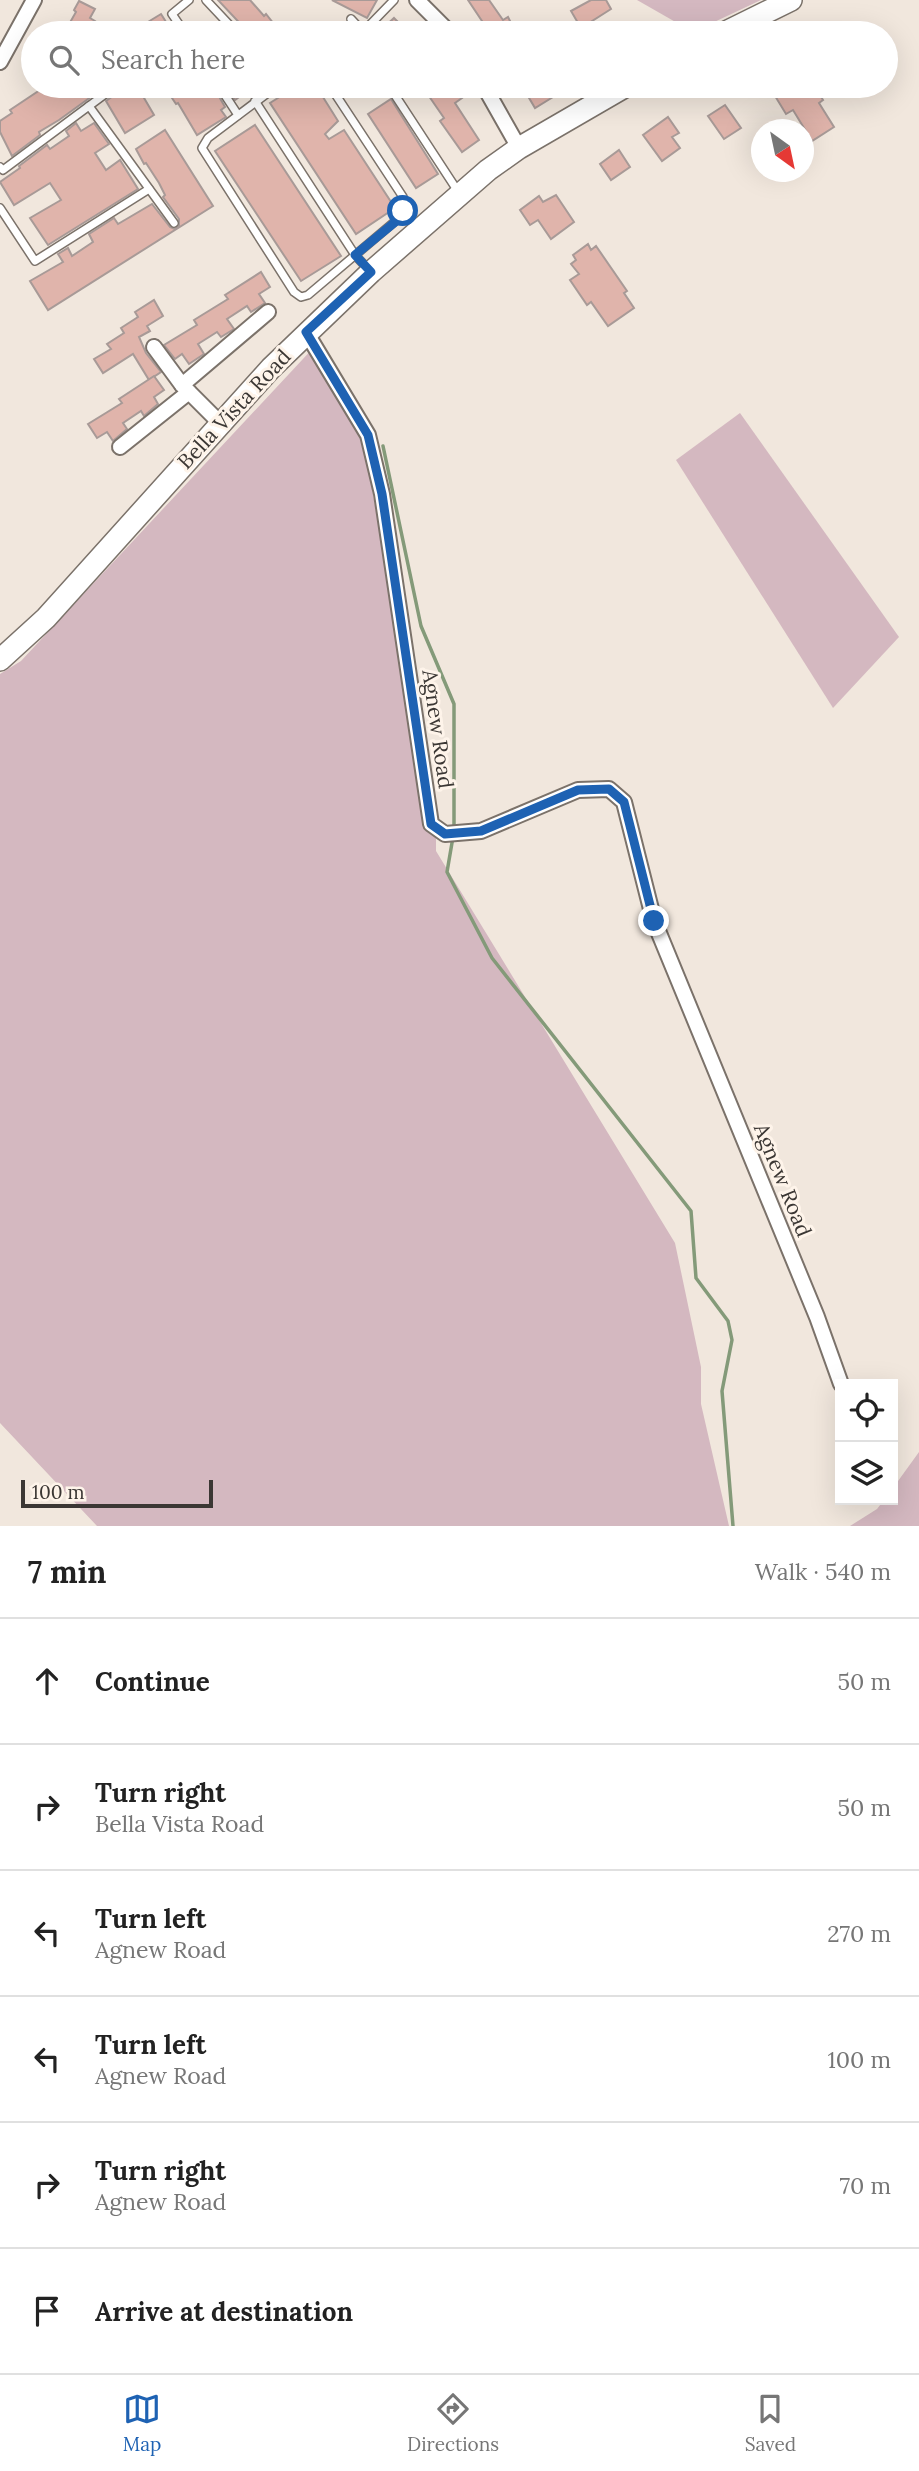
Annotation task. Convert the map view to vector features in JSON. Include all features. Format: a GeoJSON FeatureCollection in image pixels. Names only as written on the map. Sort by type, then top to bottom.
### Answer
{"type":"FeatureCollection","features":[{"type":"Feature","properties":{"kind":"street"},"geometry":{"type":"LineString","coordinates":[[22,21],[34,0]]}},
{"type":"Feature","properties":{"kind":"street"},"geometry":{"type":"LineString","coordinates":[[418,0],[438,21]]}},
{"type":"Feature","properties":{"kind":"street"},"geometry":{"type":"LineString","coordinates":[[748,21],[791,0]]}},
{"type":"Feature","properties":{"kind":"street"},"geometry":{"type":"LineString","coordinates":[[0,62],[21,24]]}},
{"type":"Feature","properties":{"kind":"street"},"geometry":{"type":"LineString","coordinates":[[492,98],[519,148]]}},
{"type":"Feature","properties":{"kind":"street","name":"Bella Vista Road"},"geometry":{"type":"LineString","coordinates":[[0,660],[46,618],[220,422],[306,332],[459,194],[519,148],[605,98]]}},
{"type":"Feature","properties":{"kind":"street"},"geometry":{"type":"LineString","coordinates":[[120,447],[268,313]]}},
{"type":"Feature","properties":{"kind":"street","name":"Agnew Road"},"geometry":{"type":"LineString","coordinates":[[306,332],[368,435],[382,494],[431,824],[445,834],[481,831],[578,790],[609,789],[624,802],[654,921],[817,1317],[839,1379]]}},
{"type":"Feature","properties":{"kind":"street"},"geometry":{"type":"LineString","coordinates":[[154,347],[186,388],[220,422]]}},
{"type":"Feature","properties":{"kind":"lane"},"geometry":{"type":"LineString","coordinates":[[177,21],[172,14],[189,0]]}},
{"type":"Feature","properties":{"kind":"lane"},"geometry":{"type":"LineString","coordinates":[[206,0],[226,21]]}},
{"type":"Feature","properties":{"kind":"lane"},"geometry":{"type":"LineString","coordinates":[[374,21],[394,0]]}},
{"type":"Feature","properties":{"kind":"lane"},"geometry":{"type":"LineString","coordinates":[[0,167],[3,170],[100,98]]}},
{"type":"Feature","properties":{"kind":"lane"},"geometry":{"type":"LineString","coordinates":[[227,98],[238,114]]}},
{"type":"Feature","properties":{"kind":"lane"},"geometry":{"type":"LineString","coordinates":[[259,98],[208,138],[202,148],[294,292],[301,297],[308,295],[400,218],[405,204],[338,98]]}},
{"type":"Feature","properties":{"kind":"lane"},"geometry":{"type":"LineString","coordinates":[[397,98],[459,194]]}},
{"type":"Feature","properties":{"kind":"lane"},"geometry":{"type":"LineString","coordinates":[[255,101],[355,255],[371,272]]}},
{"type":"Feature","properties":{"kind":"lane"},"geometry":{"type":"LineString","coordinates":[[89,106],[174,223]]}},
{"type":"Feature","properties":{"kind":"lane"},"geometry":{"type":"LineString","coordinates":[[0,208],[35,261],[149,189]]}},
{"type":"Feature","properties":{"kind":"shaded area"},"geometry":{"type":"Polygon","coordinates":[[[637,0],[761,0],[716,21],[674,21],[637,0]]]}},
{"type":"Feature","properties":{"kind":"shaded area"},"geometry":{"type":"Polygon","coordinates":[[[316,345],[363,437],[431,825],[436,831],[436,851],[675,1243],[701,1367],[701,1404],[729,1526],[97,1526],[0,1423],[0,674],[21,661],[316,345]]]}},
{"type":"Feature","properties":{"kind":"shaded area"},"geometry":{"type":"Polygon","coordinates":[[[740,413],[899,637],[833,708],[676,460],[740,413]]]}},
{"type":"Feature","properties":{"kind":"shaded area"},"geometry":{"type":"Polygon","coordinates":[[[919,1452],[919,1526],[850,1526],[880,1505],[898,1505],[898,1481],[919,1452]]]}},
{"type":"Feature","properties":{"kind":"building"},"geometry":{"type":"Polygon","coordinates":[[[218,0],[250,0],[272,21],[238,21],[218,0]]]}},
{"type":"Feature","properties":{"kind":"building"},"geometry":{"type":"Polygon","coordinates":[[[332,0],[377,0],[367,18],[332,0]]]}},
{"type":"Feature","properties":{"kind":"building"},"geometry":{"type":"Polygon","coordinates":[[[468,0],[489,0],[503,20],[508,17],[510,21],[482,21],[468,0]]]}},
{"type":"Feature","properties":{"kind":"building"},"geometry":{"type":"Polygon","coordinates":[[[591,0],[606,0],[611,9],[592,21],[577,21],[571,11],[591,0]]]}},
{"type":"Feature","properties":{"kind":"building"},"geometry":{"type":"Polygon","coordinates":[[[79,1],[95,9],[90,18],[95,21],[71,21],[76,12],[74,10],[79,1]]]}},
{"type":"Feature","properties":{"kind":"building"},"geometry":{"type":"Polygon","coordinates":[[[161,14],[165,21],[150,21],[161,14]]]}},
{"type":"Feature","properties":{"kind":"building"},"geometry":{"type":"Polygon","coordinates":[[[28,98],[89,98],[39,132],[40,135],[12,156],[0,132],[0,121],[12,113],[10,110],[28,98]]]}},
{"type":"Feature","properties":{"kind":"building"},"geometry":{"type":"Polygon","coordinates":[[[110,98],[144,98],[154,115],[125,133],[106,101],[110,98]]]}},
{"type":"Feature","properties":{"kind":"building"},"geometry":{"type":"Polygon","coordinates":[[[172,98],[220,98],[225,107],[221,110],[226,117],[197,135],[178,103],[172,98]]]}},
{"type":"Feature","properties":{"kind":"building"},"geometry":{"type":"Polygon","coordinates":[[[278,98],[324,98],[338,121],[325,134],[329,139],[344,130],[395,208],[356,234],[270,103],[278,98]]]}},
{"type":"Feature","properties":{"kind":"building"},"geometry":{"type":"Polygon","coordinates":[[[430,98],[462,98],[455,103],[479,140],[462,152],[440,121],[444,118],[430,98]]]}},
{"type":"Feature","properties":{"kind":"building"},"geometry":{"type":"Polygon","coordinates":[[[529,98],[551,98],[535,108],[529,98]]]}},
{"type":"Feature","properties":{"kind":"building"},"geometry":{"type":"Polygon","coordinates":[[[776,98],[822,98],[819,103],[834,127],[814,140],[814,119],[799,119],[793,110],[786,114],[776,98]]]}},
{"type":"Feature","properties":{"kind":"building"},"geometry":{"type":"Polygon","coordinates":[[[391,99],[438,174],[416,188],[368,114],[391,99]]]}},
{"type":"Feature","properties":{"kind":"building"},"geometry":{"type":"Polygon","coordinates":[[[725,105],[741,128],[724,139],[708,116],[725,105]]]}},
{"type":"Feature","properties":{"kind":"building"},"geometry":{"type":"Polygon","coordinates":[[[668,117],[679,133],[672,137],[680,148],[662,161],[643,135],[668,117]]]}},
{"type":"Feature","properties":{"kind":"building"},"geometry":{"type":"Polygon","coordinates":[[[76,123],[81,131],[94,123],[109,144],[95,153],[106,170],[120,160],[138,189],[48,245],[30,218],[61,200],[50,183],[14,205],[0,182],[47,145],[50,149],[69,136],[66,131],[76,123]]]}},
{"type":"Feature","properties":{"kind":"building"},"geometry":{"type":"Polygon","coordinates":[[[255,125],[341,256],[301,281],[215,151],[255,125]]]}},
{"type":"Feature","properties":{"kind":"building"},"geometry":{"type":"Polygon","coordinates":[[[165,130],[213,206],[48,310],[30,281],[63,262],[58,254],[68,248],[72,256],[93,242],[89,234],[114,218],[118,224],[152,204],[170,227],[175,229],[179,226],[179,219],[163,197],[165,195],[159,183],[136,149],[165,130]]]}},
{"type":"Feature","properties":{"kind":"building"},"geometry":{"type":"Polygon","coordinates":[[[619,150],[630,167],[611,180],[600,164],[619,150]]]}},
{"type":"Feature","properties":{"kind":"building"},"geometry":{"type":"Polygon","coordinates":[[[556,195],[574,222],[551,239],[538,220],[530,225],[520,210],[539,196],[543,202],[556,195]]]}},
{"type":"Feature","properties":{"kind":"building"},"geometry":{"type":"Polygon","coordinates":[[[588,244],[591,250],[596,246],[627,291],[624,293],[634,308],[608,326],[591,302],[587,305],[570,280],[579,274],[571,264],[576,260],[573,255],[588,244]]]}},
{"type":"Feature","properties":{"kind":"building"},"geometry":{"type":"Polygon","coordinates":[[[261,272],[270,287],[259,294],[265,303],[251,312],[247,306],[227,319],[234,329],[221,337],[217,332],[198,344],[204,354],[189,364],[182,354],[175,359],[164,345],[197,325],[194,320],[228,299],[225,295],[261,272]]]}},
{"type":"Feature","properties":{"kind":"building"},"geometry":{"type":"Polygon","coordinates":[[[154,300],[163,316],[147,326],[150,331],[139,337],[146,353],[161,372],[149,380],[133,354],[103,373],[94,359],[111,349],[107,344],[124,333],[121,328],[138,317],[135,312],[154,300]]]}},
{"type":"Feature","properties":{"kind":"building"},"geometry":{"type":"Polygon","coordinates":[[[154,376],[164,390],[154,397],[158,404],[144,416],[141,411],[123,423],[127,429],[113,441],[107,432],[97,438],[88,424],[122,403],[119,399],[154,376]]]}},
{"type":"Feature","properties":{"kind":"waterway"},"geometry":{"type":"LineString","coordinates":[[383,446],[421,626],[454,704],[454,830]]}},
{"type":"Feature","properties":{"kind":"waterway"},"geometry":{"type":"LineString","coordinates":[[453,837],[447,872],[492,958],[691,1211],[696,1278],[728,1321],[732,1340],[722,1391],[733,1526]]}},
{"type":"Feature","properties":{"kind":"route"},"geometry":{"type":"LineString","coordinates":[[403,211],[400,218],[355,255],[371,272],[306,332],[368,435],[382,494],[431,824],[445,834],[481,831],[578,790],[609,789],[624,802],[654,921]]}}]}
